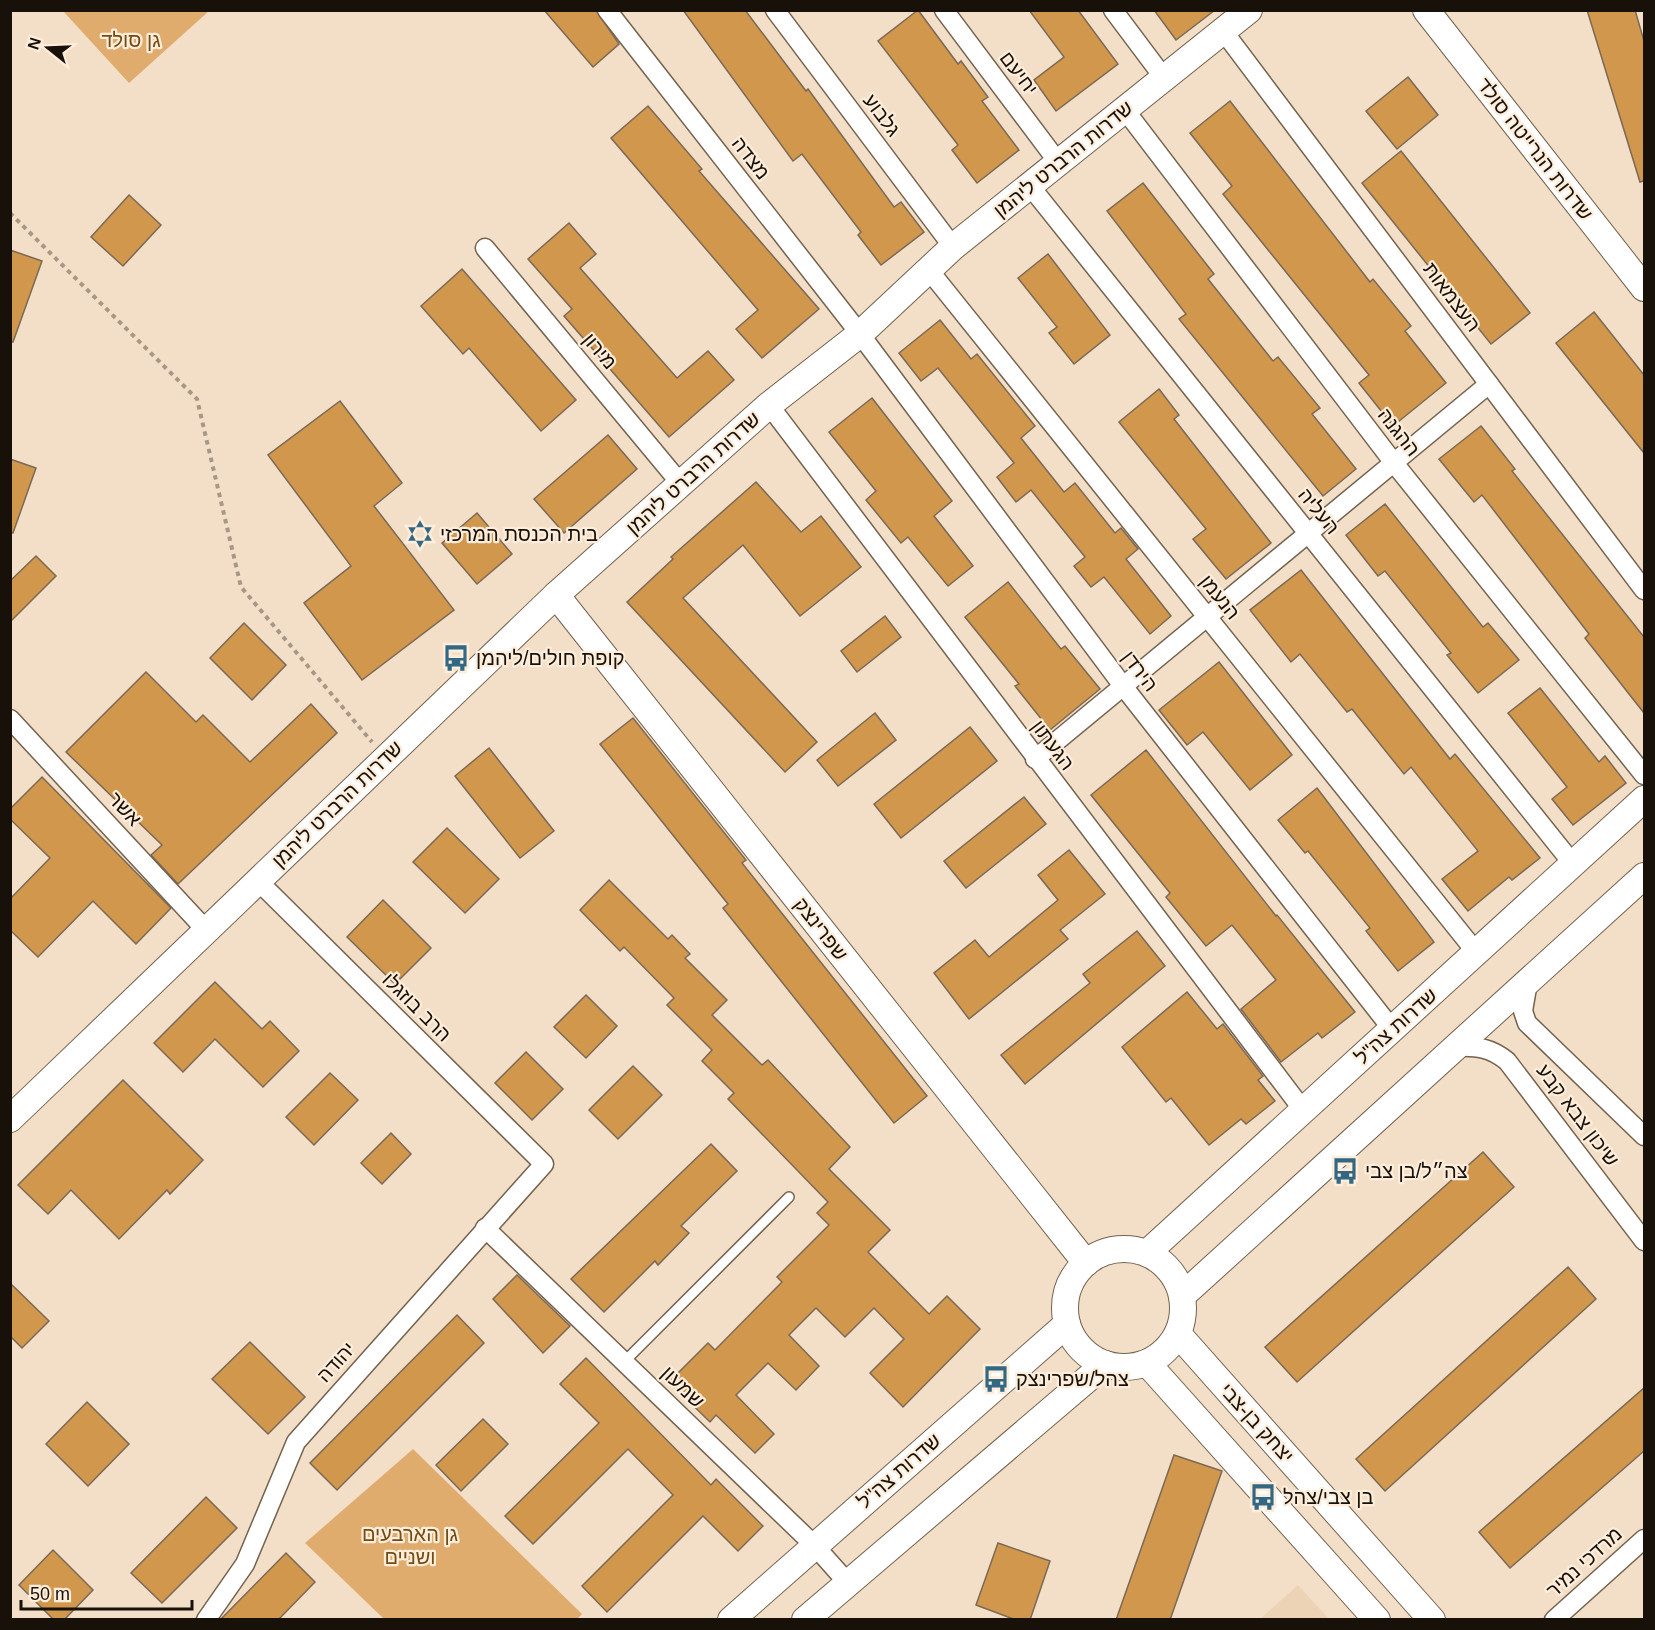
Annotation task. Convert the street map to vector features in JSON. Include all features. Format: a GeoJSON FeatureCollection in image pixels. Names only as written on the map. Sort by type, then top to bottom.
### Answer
{"type":"FeatureCollection","features":[{"type":"Feature","properties":{"kind":"street","name":"מצדה"},"geometry":{"type":"LineString","coordinates":[[607,10],[860,334]]}},
{"type":"Feature","properties":{"kind":"street","name":"גלבוע"},"geometry":{"type":"LineString","coordinates":[[775,10],[953,247]]}},
{"type":"Feature","properties":{"kind":"street","name":"יחיעם"},"geometry":{"type":"LineString","coordinates":[[944,10],[1058,162]]}},
{"type":"Feature","properties":{"kind":"street"},"geometry":{"type":"LineString","coordinates":[[1113,10],[1164,78]]}},
{"type":"Feature","properties":{"kind":"street","name":"שדרות הרברט ליהמן"},"geometry":{"type":"LineString","coordinates":[[10,1119],[556,595],[769,405],[860,334],[953,247],[1249,10]]}},
{"type":"Feature","properties":{"kind":"street","name":"שדרות הנרייטה סולד"},"geometry":{"type":"LineString","coordinates":[[1426,10],[1644,288]]}},
{"type":"Feature","properties":{"kind":"street","name":"העצמאות"},"geometry":{"type":"LineString","coordinates":[[1224,32],[1644,590]]}},
{"type":"Feature","properties":{"kind":"street","name":"ההגנה"},"geometry":{"type":"LineString","coordinates":[[1125,110],[1394,463],[1644,775]]}},
{"type":"Feature","properties":{"kind":"street","name":"העליה"},"geometry":{"type":"LineString","coordinates":[[1030,186],[1573,864]]}},
{"type":"Feature","properties":{"kind":"street","name":"מירון"},"geometry":{"type":"LineString","coordinates":[[485,248],[681,484]]}},
{"type":"Feature","properties":{"kind":"street","name":"הנעמן"},"geometry":{"type":"LineString","coordinates":[[928,269],[1476,952]]}},
{"type":"Feature","properties":{"kind":"street","name":"הירדן"},"geometry":{"type":"LineString","coordinates":[[860,334],[1124,686],[1392,1029]]}},
{"type":"Feature","properties":{"kind":"street"},"geometry":{"type":"LineString","coordinates":[[1035,759],[1489,384]]}},
{"type":"Feature","properties":{"kind":"street","name":"הגעתון"},"geometry":{"type":"LineString","coordinates":[[769,405],[1035,759],[1304,1110]]}},
{"type":"Feature","properties":{"kind":"street","name":"שפרינצק"},"geometry":{"type":"LineString","coordinates":[[556,595],[1086,1263]]}},
{"type":"Feature","properties":{"kind":"street","name":"אשר"},"geometry":{"type":"LineString","coordinates":[[10,719],[206,930]]}},
{"type":"Feature","properties":{"kind":"street","name":"שדרות צה\"ל"},"geometry":{"type":"LineString","coordinates":[[1148,1253],[1644,799]]}},
{"type":"Feature","properties":{"kind":"street"},"geometry":{"type":"LineString","coordinates":[[1182,1296],[1644,876]]}},
{"type":"Feature","properties":{"kind":"street","name":"הרב בוזגלו"},"geometry":{"type":"LineString","coordinates":[[258,881],[544,1164]]}},
{"type":"Feature","properties":{"kind":"street","name":"שיכון צבא קבע"},"geometry":{"type":"LineString","coordinates":[[1528,982],[1523,1011],[1527,1023],[1644,1136]]}},
{"type":"Feature","properties":{"kind":"street","name":"שיכון צבא קבע"},"geometry":{"type":"LineString","coordinates":[[1457,1047],[1496,1051],[1507,1060],[1644,1241]]}},
{"type":"Feature","properties":{"kind":"street","name":"יהודה"},"geometry":{"type":"LineString","coordinates":[[206,1620],[245,1564],[296,1442],[544,1164]]}},
{"type":"Feature","properties":{"kind":"street","name":"שמעון"},"geometry":{"type":"LineString","coordinates":[[485,1228],[814,1545],[847,1582]]}},
{"type":"Feature","properties":{"kind":"street"},"geometry":{"type":"LineString","coordinates":[[1116,1249],[1148,1253],[1163,1263],[1176,1278],[1184,1309],[1178,1334],[1160,1356],[1147,1363],[1134,1367],[1105,1364],[1088,1355],[1075,1341],[1067,1324],[1065,1307],[1068,1290],[1075,1275],[1086,1263],[1100,1254],[1116,1249]]}},
{"type":"Feature","properties":{"kind":"street","name":"שדרות צה\"ל"},"geometry":{"type":"LineString","coordinates":[[731,1620],[1067,1324]]}},
{"type":"Feature","properties":{"kind":"street","name":"יצחק בן-צבי"},"geometry":{"type":"LineString","coordinates":[[1178,1334],[1432,1620]]}},
{"type":"Feature","properties":{"kind":"street"},"geometry":{"type":"LineString","coordinates":[[1147,1363],[1377,1620]]}},
{"type":"Feature","properties":{"kind":"street"},"geometry":{"type":"LineString","coordinates":[[805,1620],[1105,1364]]}},
{"type":"Feature","properties":{"kind":"street","name":"מרדכי נמיר"},"geometry":{"type":"LineString","coordinates":[[1554,1620],[1644,1539]]}},
{"type":"Feature","properties":{"kind":"lane"},"geometry":{"type":"LineString","coordinates":[[624,1362],[789,1197]]}},
{"type":"Feature","properties":{"kind":"path"},"geometry":{"type":"LineString","coordinates":[[10,213],[197,399],[241,587],[386,757]]}},
{"type":"Feature","properties":{"kind":"shaded area"},"geometry":{"type":"Polygon","coordinates":[[[1298,1585],[1329,1619],[1260,1619],[1298,1585]]]}},
{"type":"Feature","properties":{"kind":"green space","name":"גן סולד"},"geometry":{"type":"Polygon","coordinates":[[[63,11],[209,11],[129,83],[63,11]]]}},
{"type":"Feature","properties":{"kind":"green space","name":"גן הארבעים ושניים"},"geometry":{"type":"Polygon","coordinates":[[[413,1449],[582,1614],[577,1619],[384,1619],[305,1543],[413,1449]]]}},
{"type":"Feature","properties":{"kind":"building"},"geometry":{"type":"Polygon","coordinates":[[[544,10],[596,10],[619,44],[593,67],[544,10]]]}},
{"type":"Feature","properties":{"kind":"building"},"geometry":{"type":"Polygon","coordinates":[[[683,10],[745,10],[806,91],[808,89],[894,207],[901,202],[924,232],[881,265],[858,235],[861,232],[802,154],[793,161],[683,10]]]}},
{"type":"Feature","properties":{"kind":"building"},"geometry":{"type":"Polygon","coordinates":[[[918,10],[958,64],[961,61],[988,97],[982,101],[1019,150],[977,183],[952,150],[958,145],[878,41],[918,10]]]}},
{"type":"Feature","properties":{"kind":"building"},"geometry":{"type":"Polygon","coordinates":[[[1029,10],[1078,10],[1118,64],[1056,111],[1034,80],[1064,57],[1029,10]]]}},
{"type":"Feature","properties":{"kind":"building"},"geometry":{"type":"Polygon","coordinates":[[[1154,10],[1215,10],[1176,40],[1154,10]]]}},
{"type":"Feature","properties":{"kind":"building"},"geometry":{"type":"Polygon","coordinates":[[[1587,10],[1635,10],[1644,41],[1644,181],[1640,182],[1587,10]]]}},
{"type":"Feature","properties":{"kind":"building"},"geometry":{"type":"Polygon","coordinates":[[[1408,77],[1438,115],[1397,149],[1366,111],[1408,77]]]}},
{"type":"Feature","properties":{"kind":"building"},"geometry":{"type":"Polygon","coordinates":[[[1230,101],[1370,282],[1373,279],[1411,326],[1405,331],[1446,383],[1393,426],[1359,383],[1369,375],[1223,194],[1232,186],[1190,133],[1230,101]]]}},
{"type":"Feature","properties":{"kind":"building"},"geometry":{"type":"Polygon","coordinates":[[[648,106],[702,169],[699,171],[819,309],[762,358],[736,329],[758,310],[611,138],[648,106]]]}},
{"type":"Feature","properties":{"kind":"building"},"geometry":{"type":"Polygon","coordinates":[[[1401,151],[1530,313],[1491,344],[1362,183],[1401,151]]]}},
{"type":"Feature","properties":{"kind":"building"},"geometry":{"type":"Polygon","coordinates":[[[1143,183],[1214,274],[1208,279],[1273,361],[1278,357],[1320,408],[1312,414],[1356,469],[1323,496],[1179,319],[1186,314],[1107,211],[1143,183]]]}},
{"type":"Feature","properties":{"kind":"building"},"geometry":{"type":"Polygon","coordinates":[[[129,195],[161,225],[123,266],[91,237],[129,195]]]}},
{"type":"Feature","properties":{"kind":"building"},"geometry":{"type":"Polygon","coordinates":[[[569,223],[596,254],[580,268],[677,378],[708,351],[734,380],[669,437],[564,316],[572,309],[528,259],[569,223]]]}},
{"type":"Feature","properties":{"kind":"building"},"geometry":{"type":"Polygon","coordinates":[[[10,250],[42,261],[13,342],[10,342],[10,250]]]}},
{"type":"Feature","properties":{"kind":"building"},"geometry":{"type":"Polygon","coordinates":[[[1048,254],[1110,335],[1074,364],[1049,333],[1057,327],[1018,278],[1048,254]]]}},
{"type":"Feature","properties":{"kind":"building"},"geometry":{"type":"Polygon","coordinates":[[[462,269],[576,400],[541,431],[469,348],[463,354],[421,306],[462,269]]]}},
{"type":"Feature","properties":{"kind":"building"},"geometry":{"type":"Polygon","coordinates":[[[1594,312],[1644,375],[1644,453],[1556,343],[1594,312]]]}},
{"type":"Feature","properties":{"kind":"building"},"geometry":{"type":"Polygon","coordinates":[[[940,320],[971,359],[977,354],[1035,426],[1021,438],[1064,492],[1075,483],[1115,533],[1121,528],[1138,549],[1126,559],[1171,616],[1150,634],[1104,577],[1091,587],[1074,566],[1085,557],[1031,490],[1016,502],[997,477],[1014,463],[938,368],[921,381],[899,353],[940,320]]]}},
{"type":"Feature","properties":{"kind":"building"},"geometry":{"type":"Polygon","coordinates":[[[1159,389],[1179,415],[1174,419],[1271,543],[1226,579],[1193,539],[1206,529],[1119,422],[1159,389]]]}},
{"type":"Feature","properties":{"kind":"building"},"geometry":{"type":"Polygon","coordinates":[[[872,398],[952,501],[934,516],[973,566],[948,586],[908,537],[901,543],[866,500],[876,491],[829,432],[872,398]]]}},
{"type":"Feature","properties":{"kind":"building"},"geometry":{"type":"Polygon","coordinates":[[[340,401],[402,483],[374,506],[454,610],[362,680],[304,603],[351,566],[268,455],[340,401]]]}},
{"type":"Feature","properties":{"kind":"building"},"geometry":{"type":"Polygon","coordinates":[[[1481,426],[1515,469],[1512,471],[1644,637],[1644,713],[1585,638],[1589,634],[1482,495],[1474,502],[1439,459],[1481,426]]]}},
{"type":"Feature","properties":{"kind":"building"},"geometry":{"type":"Polygon","coordinates":[[[608,435],[637,469],[564,533],[534,499],[608,435]]]}},
{"type":"Feature","properties":{"kind":"building"},"geometry":{"type":"Polygon","coordinates":[[[10,459],[36,468],[13,533],[10,533],[10,459]]]}},
{"type":"Feature","properties":{"kind":"building"},"geometry":{"type":"Polygon","coordinates":[[[756,482],[801,532],[821,516],[861,567],[800,616],[743,545],[683,598],[817,742],[785,772],[627,602],[673,559],[671,557],[756,482]]]}},
{"type":"Feature","properties":{"kind":"building"},"geometry":{"type":"Polygon","coordinates":[[[1385,504],[1483,627],[1488,623],[1519,660],[1478,693],[1447,655],[1451,653],[1385,571],[1378,576],[1346,535],[1385,504]]]}},
{"type":"Feature","properties":{"kind":"building"},"geometry":{"type":"Polygon","coordinates":[[[477,513],[512,554],[477,584],[442,543],[477,513]]]}},
{"type":"Feature","properties":{"kind":"building"},"geometry":{"type":"Polygon","coordinates":[[[36,556],[56,576],[10,622],[10,581],[36,556]]]}},
{"type":"Feature","properties":{"kind":"building"},"geometry":{"type":"Polygon","coordinates":[[[1301,570],[1450,759],[1455,754],[1540,858],[1512,880],[1509,877],[1468,911],[1442,879],[1478,851],[1411,767],[1404,774],[1352,709],[1347,712],[1300,654],[1291,662],[1250,610],[1301,570]]]}},
{"type":"Feature","properties":{"kind":"building"},"geometry":{"type":"Polygon","coordinates":[[[1008,582],[1061,649],[1065,646],[1100,689],[1050,730],[1015,686],[1019,684],[965,617],[1008,582]]]}},
{"type":"Feature","properties":{"kind":"building"},"geometry":{"type":"Polygon","coordinates":[[[885,616],[901,637],[857,672],[841,651],[885,616]]]}},
{"type":"Feature","properties":{"kind":"building"},"geometry":{"type":"Polygon","coordinates":[[[244,623],[286,665],[252,700],[210,658],[244,623]]]}},
{"type":"Feature","properties":{"kind":"building"},"geometry":{"type":"Polygon","coordinates":[[[1219,662],[1292,755],[1250,790],[1203,732],[1187,745],[1159,710],[1219,662]]]}},
{"type":"Feature","properties":{"kind":"building"},"geometry":{"type":"Polygon","coordinates":[[[146,672],[196,722],[203,715],[250,762],[311,704],[337,733],[178,884],[151,855],[162,845],[66,752],[146,672]]]}},
{"type":"Feature","properties":{"kind":"building"},"geometry":{"type":"Polygon","coordinates":[[[1540,688],[1599,762],[1605,756],[1626,783],[1573,825],[1552,799],[1567,787],[1508,713],[1540,688]]]}},
{"type":"Feature","properties":{"kind":"building"},"geometry":{"type":"Polygon","coordinates":[[[875,713],[896,740],[838,786],[817,760],[875,713]]]}},
{"type":"Feature","properties":{"kind":"building"},"geometry":{"type":"Polygon","coordinates":[[[633,718],[746,860],[742,863],[927,1096],[894,1123],[723,908],[728,904],[600,744],[633,718]]]}},
{"type":"Feature","properties":{"kind":"building"},"geometry":{"type":"Polygon","coordinates":[[[970,727],[997,761],[901,838],[874,804],[970,727]]]}},
{"type":"Feature","properties":{"kind":"building"},"geometry":{"type":"Polygon","coordinates":[[[489,748],[554,831],[520,858],[455,776],[489,748]]]}},
{"type":"Feature","properties":{"kind":"building"},"geometry":{"type":"Polygon","coordinates":[[[1146,750],[1276,916],[1355,1012],[1322,1038],[1318,1033],[1281,1062],[1241,1009],[1276,980],[1232,925],[1206,946],[1166,897],[1170,893],[1091,795],[1146,750]]]}},
{"type":"Feature","properties":{"kind":"building"},"geometry":{"type":"Polygon","coordinates":[[[42,777],[171,908],[136,944],[93,901],[38,957],[10,930],[10,899],[50,858],[10,819],[10,809],[42,777]]]}},
{"type":"Feature","properties":{"kind":"building"},"geometry":{"type":"Polygon","coordinates":[[[1317,788],[1434,942],[1398,971],[1366,931],[1370,928],[1308,851],[1305,853],[1278,820],[1317,788]]]}},
{"type":"Feature","properties":{"kind":"building"},"geometry":{"type":"Polygon","coordinates":[[[1024,797],[1046,824],[966,888],[944,861],[1024,797]]]}},
{"type":"Feature","properties":{"kind":"building"},"geometry":{"type":"Polygon","coordinates":[[[447,828],[499,879],[465,913],[413,862],[447,828]]]}},
{"type":"Feature","properties":{"kind":"building"},"geometry":{"type":"Polygon","coordinates":[[[1069,850],[1105,894],[1060,930],[1068,939],[969,1019],[934,973],[975,940],[989,957],[1058,900],[1038,875],[1069,850]]]}},
{"type":"Feature","properties":{"kind":"building"},"geometry":{"type":"Polygon","coordinates":[[[609,880],[668,939],[672,935],[690,954],[685,958],[727,1000],[712,1015],[762,1065],[768,1060],[850,1147],[829,1169],[890,1230],[868,1252],[929,1314],[947,1296],[980,1329],[903,1407],[870,1373],[904,1339],[874,1308],[845,1337],[816,1308],[789,1335],[819,1366],[796,1390],[768,1363],[736,1395],[774,1434],[755,1453],[716,1415],[710,1422],[669,1382],[708,1343],[715,1350],[782,1282],[777,1277],[829,1225],[817,1213],[828,1202],[728,1099],[734,1093],[702,1061],[712,1050],[667,1005],[674,998],[624,947],[620,951],[580,910],[609,880]]]}},
{"type":"Feature","properties":{"kind":"building"},"geometry":{"type":"Polygon","coordinates":[[[383,900],[431,948],[395,984],[347,937],[383,900]]]}},
{"type":"Feature","properties":{"kind":"building"},"geometry":{"type":"Polygon","coordinates":[[[1137,931],[1165,966],[1025,1084],[1001,1055],[1090,983],[1083,974],[1137,931]]]}},
{"type":"Feature","properties":{"kind":"building"},"geometry":{"type":"Polygon","coordinates":[[[215,982],[262,1029],[270,1021],[299,1051],[263,1087],[215,1039],[183,1072],[154,1043],[215,982]]]}},
{"type":"Feature","properties":{"kind":"building"},"geometry":{"type":"Polygon","coordinates":[[[1187,992],[1217,1029],[1223,1024],[1263,1076],[1258,1080],[1275,1101],[1246,1124],[1241,1119],[1209,1145],[1171,1098],[1166,1102],[1122,1047],[1187,992]]]}},
{"type":"Feature","properties":{"kind":"building"},"geometry":{"type":"Polygon","coordinates":[[[586,995],[617,1026],[586,1058],[554,1027],[586,995]]]}},
{"type":"Feature","properties":{"kind":"building"},"geometry":{"type":"Polygon","coordinates":[[[526,1052],[563,1089],[532,1120],[495,1083],[526,1052]]]}},
{"type":"Feature","properties":{"kind":"building"},"geometry":{"type":"Polygon","coordinates":[[[633,1066],[662,1095],[618,1139],[589,1110],[633,1066]]]}},
{"type":"Feature","properties":{"kind":"building"},"geometry":{"type":"Polygon","coordinates":[[[330,1073],[358,1100],[314,1145],[286,1117],[330,1073]]]}},
{"type":"Feature","properties":{"kind":"building"},"geometry":{"type":"Polygon","coordinates":[[[123,1080],[203,1160],[170,1194],[167,1190],[119,1239],[71,1190],[48,1214],[18,1185],[123,1080]]]}},
{"type":"Feature","properties":{"kind":"building"},"geometry":{"type":"Polygon","coordinates":[[[391,1133],[411,1154],[382,1184],[361,1163],[391,1133]]]}},
{"type":"Feature","properties":{"kind":"building"},"geometry":{"type":"Polygon","coordinates":[[[711,1144],[737,1171],[681,1226],[689,1233],[658,1265],[655,1261],[604,1312],[571,1279],[711,1144]]]}},
{"type":"Feature","properties":{"kind":"building"},"geometry":{"type":"Polygon","coordinates":[[[1483,1152],[1514,1187],[1297,1382],[1265,1347],[1483,1152]]]}},
{"type":"Feature","properties":{"kind":"building"},"geometry":{"type":"Polygon","coordinates":[[[1568,1267],[1596,1299],[1385,1491],[1356,1459],[1568,1267]]]}},
{"type":"Feature","properties":{"kind":"building"},"geometry":{"type":"Polygon","coordinates":[[[517,1275],[570,1326],[543,1353],[493,1299],[517,1275]]]}},
{"type":"Feature","properties":{"kind":"building"},"geometry":{"type":"Polygon","coordinates":[[[10,1283],[49,1321],[22,1348],[10,1336],[10,1283]]]}},
{"type":"Feature","properties":{"kind":"building"},"geometry":{"type":"Polygon","coordinates":[[[457,1315],[484,1343],[337,1490],[310,1463],[457,1315]]]}},
{"type":"Feature","properties":{"kind":"building"},"geometry":{"type":"Polygon","coordinates":[[[250,1342],[305,1397],[268,1434],[212,1379],[250,1342]]]}},
{"type":"Feature","properties":{"kind":"building"},"geometry":{"type":"Polygon","coordinates":[[[586,1358],[711,1485],[716,1479],[763,1526],[738,1551],[703,1516],[607,1612],[582,1586],[673,1495],[628,1449],[533,1544],[505,1516],[599,1423],[560,1384],[586,1358]]]}},
{"type":"Feature","properties":{"kind":"building"},"geometry":{"type":"Polygon","coordinates":[[[1644,1388],[1644,1451],[1510,1568],[1479,1532],[1644,1388]]]}},
{"type":"Feature","properties":{"kind":"building"},"geometry":{"type":"Polygon","coordinates":[[[87,1402],[129,1444],[88,1486],[46,1444],[87,1402]]]}},
{"type":"Feature","properties":{"kind":"building"},"geometry":{"type":"Polygon","coordinates":[[[483,1419],[508,1444],[461,1491],[436,1465],[483,1419]]]}},
{"type":"Feature","properties":{"kind":"building"},"geometry":{"type":"Polygon","coordinates":[[[1174,1455],[1222,1471],[1170,1620],[1116,1620],[1174,1455]]]}},
{"type":"Feature","properties":{"kind":"building"},"geometry":{"type":"Polygon","coordinates":[[[206,1497],[237,1528],[162,1603],[131,1573],[206,1497]]]}},
{"type":"Feature","properties":{"kind":"building"},"geometry":{"type":"Polygon","coordinates":[[[998,1543],[1050,1561],[1030,1620],[1016,1620],[976,1605],[998,1543]]]}},
{"type":"Feature","properties":{"kind":"building"},"geometry":{"type":"Polygon","coordinates":[[[53,1550],[93,1590],[64,1620],[54,1620],[19,1585],[53,1550]]]}},
{"type":"Feature","properties":{"kind":"building"},"geometry":{"type":"Polygon","coordinates":[[[286,1553],[315,1582],[278,1620],[220,1620],[286,1553]]]}},
{"type":"Feature","properties":{"kind":"place","name":"בית הכנסת המרכזי"},"geometry":{"type":"Point","coordinates":[420,534]}},
{"type":"Feature","properties":{"kind":"place","name":"קופת חולים/ליהמן"},"geometry":{"type":"Point","coordinates":[456,658]}},
{"type":"Feature","properties":{"kind":"place","name":"צה״ל/בן צבי"},"geometry":{"type":"Point","coordinates":[1345,1171]}},
{"type":"Feature","properties":{"kind":"place","name":"צהל/שפרינצק"},"geometry":{"type":"Point","coordinates":[996,1379]}},
{"type":"Feature","properties":{"kind":"place","name":"בן צבי/צהל"},"geometry":{"type":"Point","coordinates":[1263,1497]}}]}
